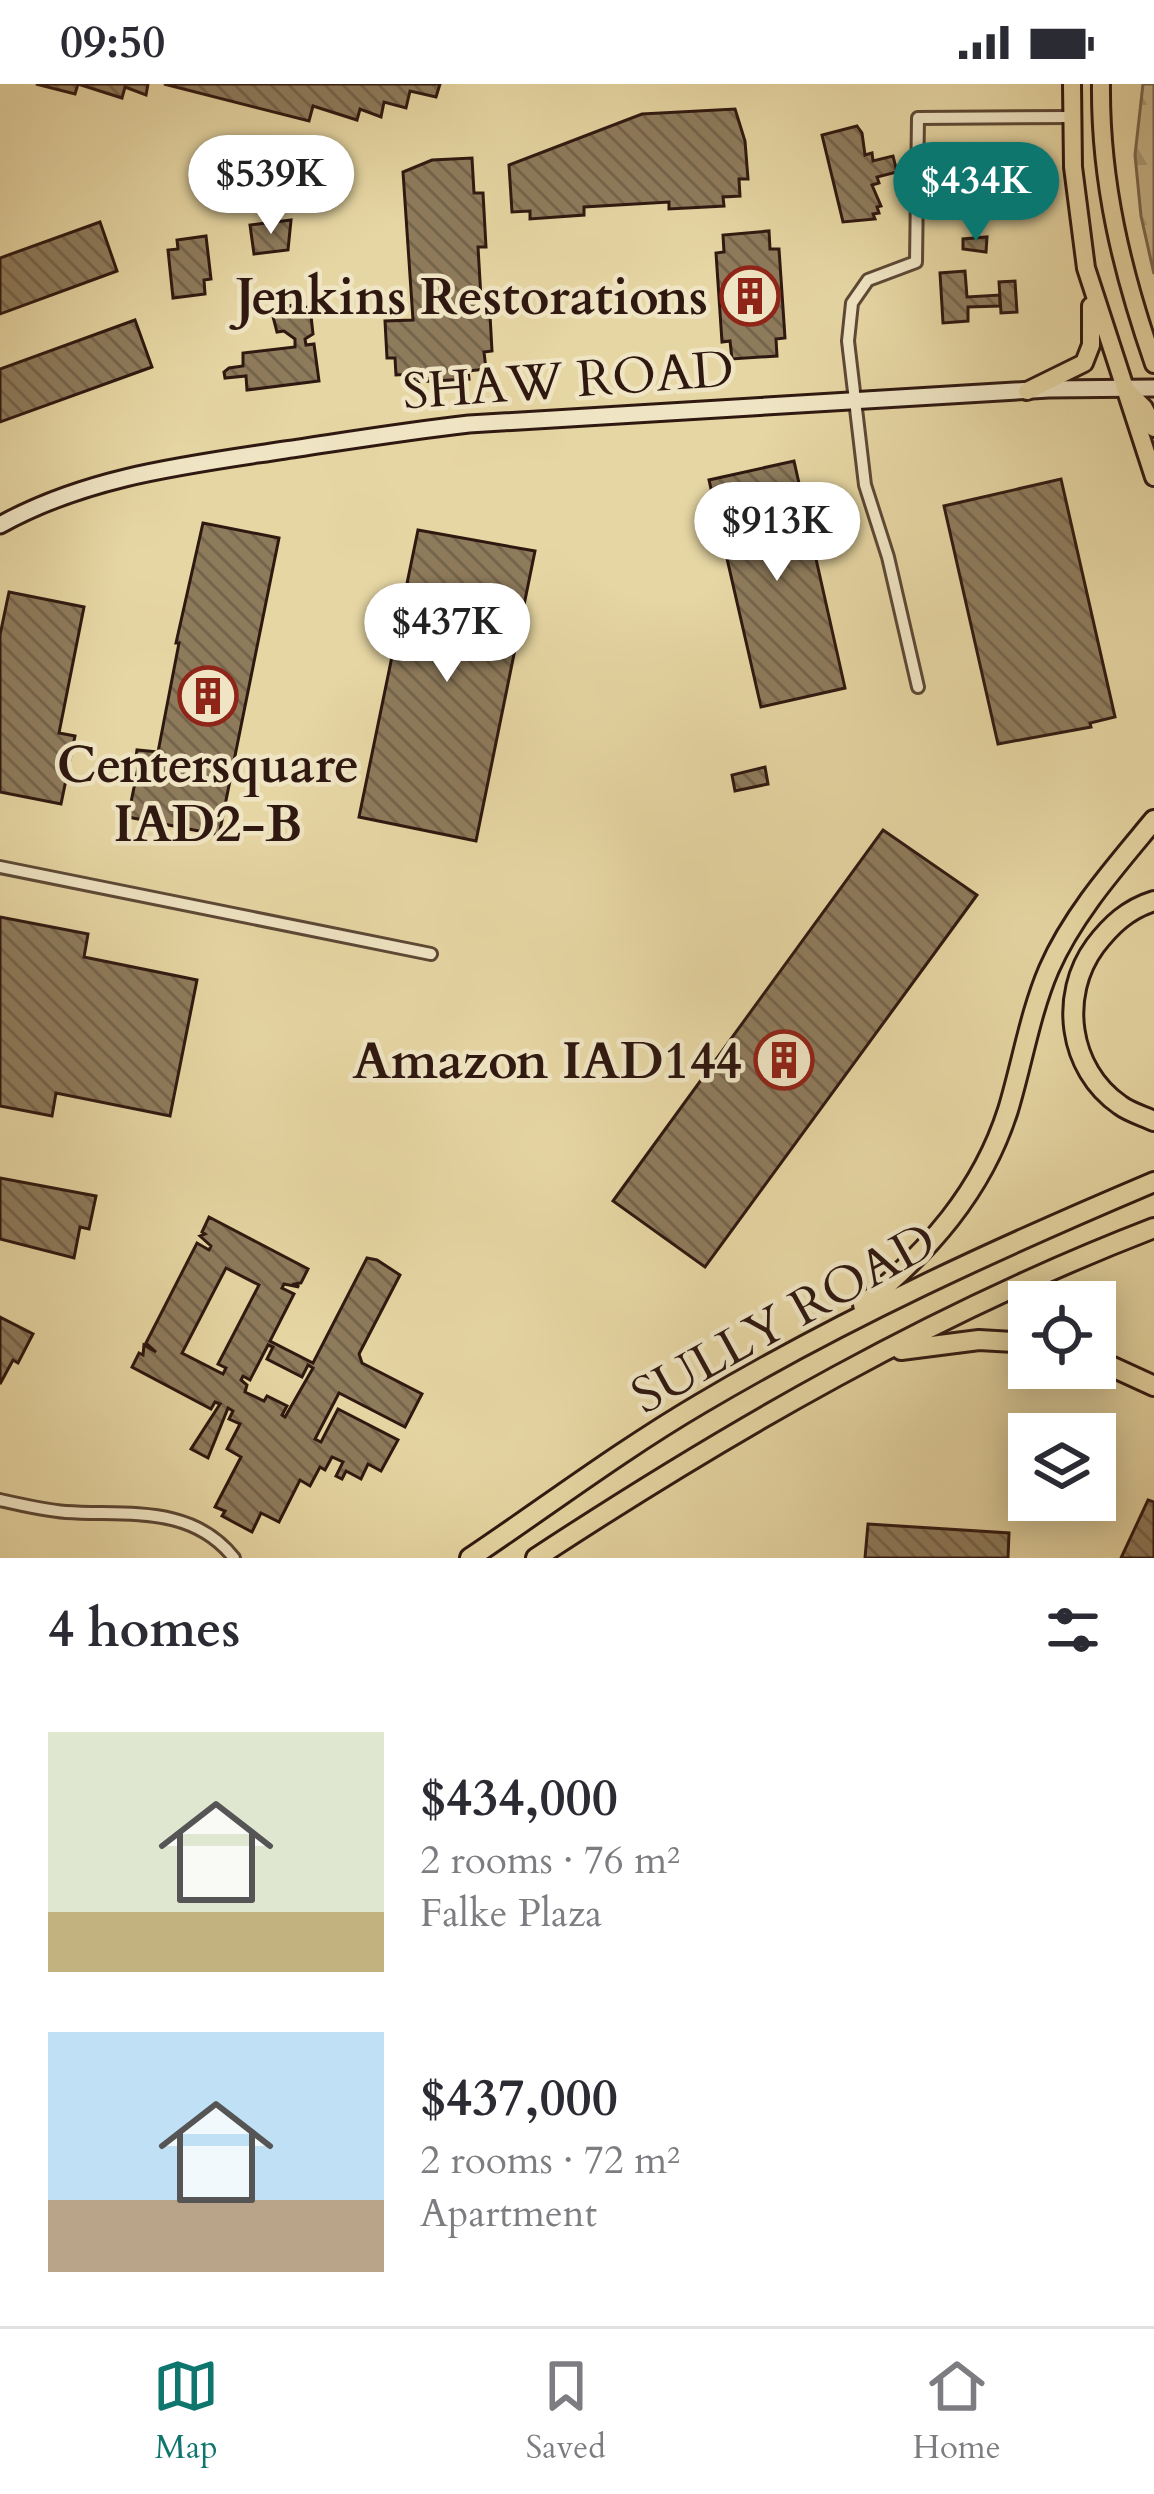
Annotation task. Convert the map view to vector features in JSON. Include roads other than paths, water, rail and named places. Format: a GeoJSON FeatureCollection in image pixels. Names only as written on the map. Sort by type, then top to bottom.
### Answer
{"type":"FeatureCollection","features":[{"type":"Feature","properties":{"kind":"highway"},"geometry":{"type":"LineString","coordinates":[[823,1336],[918,1257],[964,1203],[998,1137],[1047,974],[1066,934],[1154,820]]}},
{"type":"Feature","properties":{"kind":"highway"},"geometry":{"type":"LineString","coordinates":[[1154,902],[1130,911],[1111,926],[1091,952],[1072,1004],[1073,1030],[1095,1080],[1120,1105],[1154,1121]]}},
{"type":"Feature","properties":{"kind":"highway","name":"SULLY ROAD"},"geometry":{"type":"LineString","coordinates":[[470,1558],[680,1416],[823,1336],[984,1256],[1154,1181]]}},
{"type":"Feature","properties":{"kind":"highway","name":"SULLY ROAD"},"geometry":{"type":"LineString","coordinates":[[536,1558],[702,1451],[867,1360],[983,1302],[1154,1228]]}},
{"type":"Feature","properties":{"kind":"highway"},"geometry":{"type":"LineString","coordinates":[[867,1360],[951,1342],[1008,1343]]}},
{"type":"Feature","properties":{"kind":"highway"},"geometry":{"type":"LineString","coordinates":[[1116,1369],[1154,1386]]}},
{"type":"Feature","properties":{"kind":"main road"},"geometry":{"type":"LineString","coordinates":[[1072,84],[1080,232],[1090,281],[1154,477]]}},
{"type":"Feature","properties":{"kind":"main road"},"geometry":{"type":"LineString","coordinates":[[1101,84],[1113,222],[1125,278],[1154,364]]}},
{"type":"Feature","properties":{"kind":"main road"},"geometry":{"type":"LineString","coordinates":[[1027,391],[1086,360],[1092,338],[1090,281]]}},
{"type":"Feature","properties":{"kind":"main road"},"geometry":{"type":"LineString","coordinates":[[1123,388],[1133,394],[1154,428]]}},
{"type":"Feature","properties":{"kind":"main road","name":"SHAW ROAD"},"geometry":{"type":"LineString","coordinates":[[0,525],[97,483],[180,466],[469,424],[854,400],[1154,388]]}},
{"type":"Feature","properties":{"kind":"street"},"geometry":{"type":"LineString","coordinates":[[918,687],[866,485],[848,340],[852,303],[868,280],[916,262],[918,118],[1072,117]]}},
{"type":"Feature","properties":{"kind":"street"},"geometry":{"type":"LineString","coordinates":[[0,867],[431,954]]}},
{"type":"Feature","properties":{"kind":"street"},"geometry":{"type":"LineString","coordinates":[[0,1499],[63,1512],[178,1518],[217,1538],[233,1558]]}},
{"type":"Feature","properties":{"kind":"place","name":"Jenkins Restorations"},"geometry":{"type":"Point","coordinates":[750,296]}},
{"type":"Feature","properties":{"kind":"place","name":"Centersquare IAD2-B"},"geometry":{"type":"Point","coordinates":[208,696]}},
{"type":"Feature","properties":{"kind":"place","name":"Amazon IAD144"},"geometry":{"type":"Point","coordinates":[784,1060]}}]}
